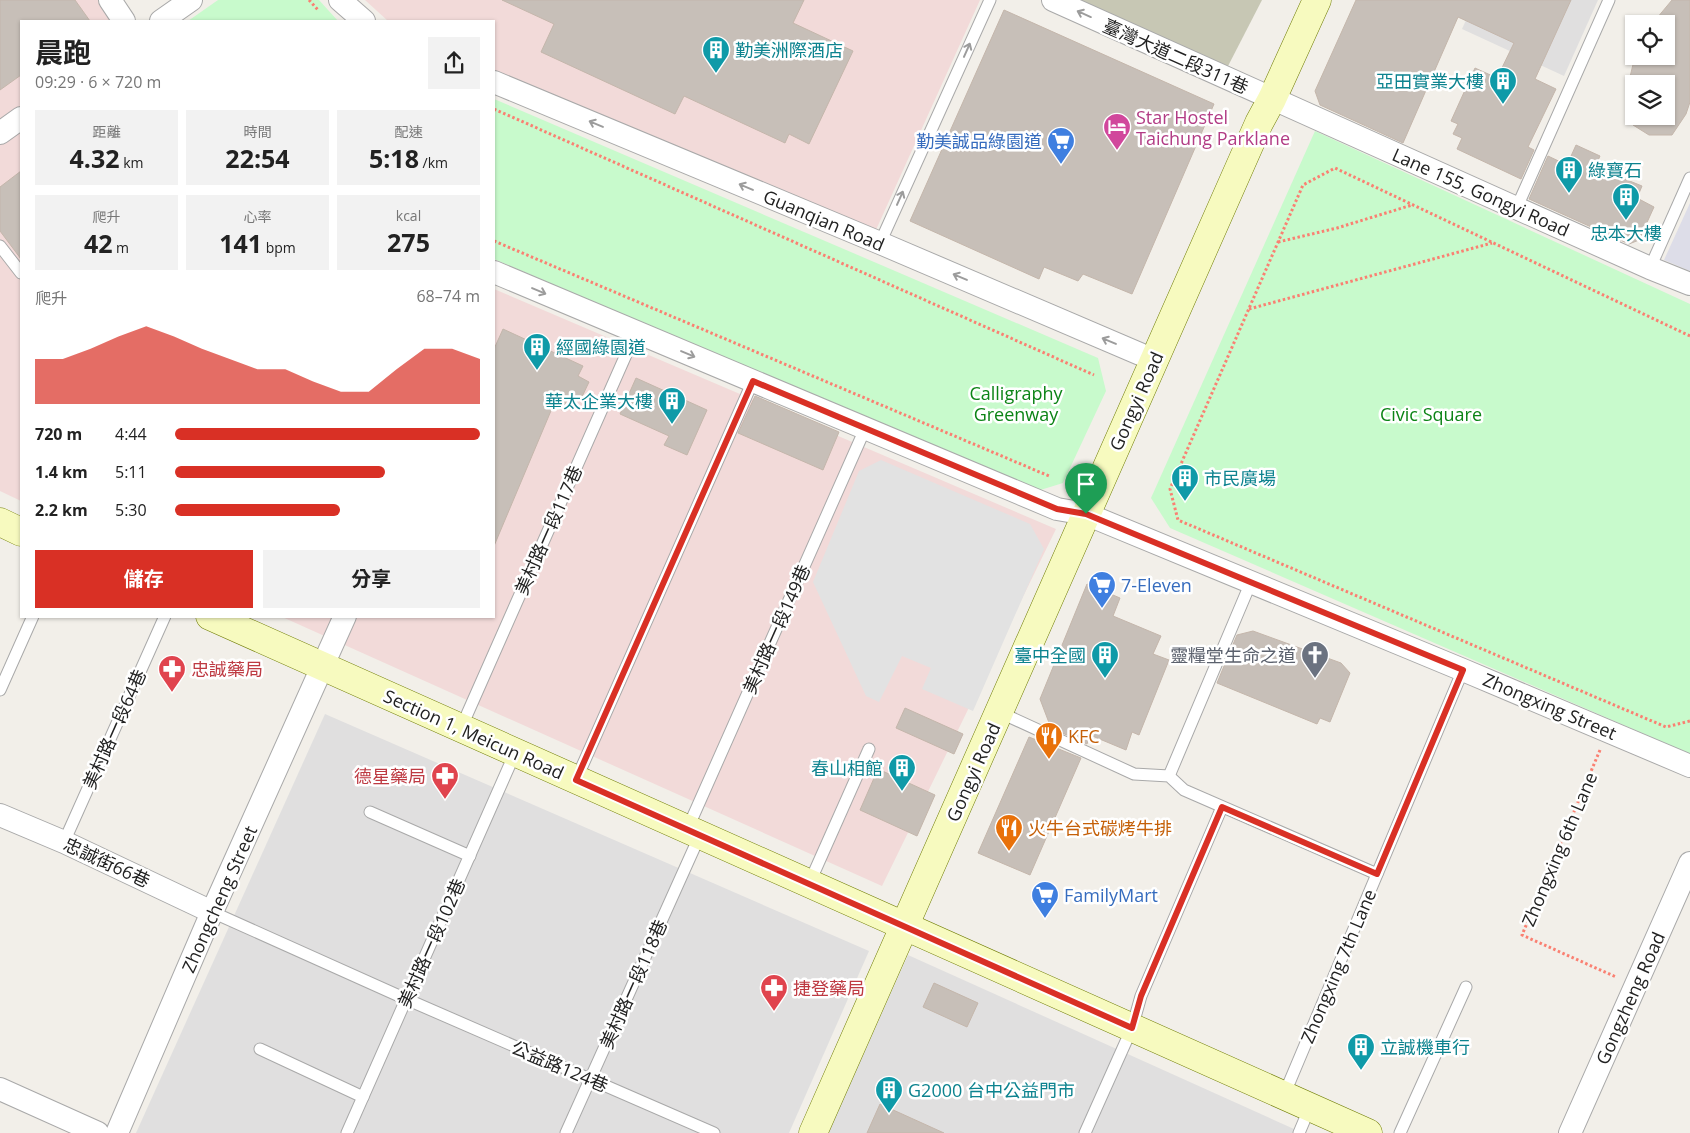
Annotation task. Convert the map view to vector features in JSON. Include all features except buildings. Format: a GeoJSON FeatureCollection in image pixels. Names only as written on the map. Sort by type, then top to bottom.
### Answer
{"type":"FeatureCollection","features":[{"type":"Feature","properties":{"kind":"street"},"geometry":{"type":"LineString","coordinates":[[110,0],[123,20]]}},
{"type":"Feature","properties":{"kind":"street"},"geometry":{"type":"LineString","coordinates":[[162,20],[191,0]]}},
{"type":"Feature","properties":{"kind":"street"},"geometry":{"type":"LineString","coordinates":[[340,0],[363,20]]}},
{"type":"Feature","properties":{"kind":"street","name":"臺灣大道二段311巷"},"geometry":{"type":"LineString","coordinates":[[1053,0],[1272,99]]}},
{"type":"Feature","properties":{"kind":"street","name":"Gongyi Road"},"geometry":{"type":"LineString","coordinates":[[813,1133],[1259,123],[1272,99],[1317,0]]}},
{"type":"Feature","properties":{"kind":"street","name":"Guanqian Road"},"geometry":{"type":"LineString","coordinates":[[495,82],[1154,360]]}},
{"type":"Feature","properties":{"kind":"street","name":"Lane 155, Gongyi Road"},"geometry":{"type":"LineString","coordinates":[[1272,99],[1650,268],[1690,284]]}},
{"type":"Feature","properties":{"kind":"street"},"geometry":{"type":"LineString","coordinates":[[0,132],[20,119]]}},
{"type":"Feature","properties":{"kind":"street","name":"Zhongxing Street"},"geometry":{"type":"LineString","coordinates":[[495,276],[636,332],[1057,509],[1086,514],[1690,766]]}},
{"type":"Feature","properties":{"kind":"street"},"geometry":{"type":"LineString","coordinates":[[0,522],[20,532]]}},
{"type":"Feature","properties":{"kind":"street","name":"Section 1, Meicun Road"},"geometry":{"type":"LineString","coordinates":[[214,618],[1368,1133]]}},
{"type":"Feature","properties":{"kind":"street","name":"Zhongcheng Street"},"geometry":{"type":"LineString","coordinates":[[117,1133],[212,912],[344,618]]}},
{"type":"Feature","properties":{"kind":"street","name":"忠誠街66巷"},"geometry":{"type":"LineString","coordinates":[[0,815],[64,842],[212,912]]}},
{"type":"Feature","properties":{"kind":"street","name":"Gongzheng Road"},"geometry":{"type":"LineString","coordinates":[[1570,1133],[1690,863]]}},
{"type":"Feature","properties":{"kind":"street"},"geometry":{"type":"LineString","coordinates":[[0,1089],[98,1133]]}},
{"type":"Feature","properties":{"kind":"lane"},"geometry":{"type":"LineString","coordinates":[[880,243],[990,0]]}},
{"type":"Feature","properties":{"kind":"lane"},"geometry":{"type":"LineString","coordinates":[[1517,207],[1609,0]]}},
{"type":"Feature","properties":{"kind":"lane"},"geometry":{"type":"LineString","coordinates":[[1650,268],[1690,178]]}},
{"type":"Feature","properties":{"kind":"lane"},"geometry":{"type":"LineString","coordinates":[[0,246],[20,272]]}},
{"type":"Feature","properties":{"kind":"lane","name":"美村路一段117巷"},"geometry":{"type":"LineString","coordinates":[[461,728],[636,332]]}},
{"type":"Feature","properties":{"kind":"lane"},"geometry":{"type":"LineString","coordinates":[[576,780],[753,381]]}},
{"type":"Feature","properties":{"kind":"lane","name":"美村路一段149巷"},"geometry":{"type":"LineString","coordinates":[[694,833],[865,429]]}},
{"type":"Feature","properties":{"kind":"lane"},"geometry":{"type":"LineString","coordinates":[[1169,776],[1251,582]]}},
{"type":"Feature","properties":{"kind":"lane"},"geometry":{"type":"LineString","coordinates":[[0,690],[32,618]]}},
{"type":"Feature","properties":{"kind":"lane","name":"美村路一段64巷"},"geometry":{"type":"LineString","coordinates":[[64,842],[164,618]]}},
{"type":"Feature","properties":{"kind":"lane","name":"Zhongxing 7th Lane"},"geometry":{"type":"LineString","coordinates":[[1284,1096],[1463,670]]}},
{"type":"Feature","properties":{"kind":"lane"},"geometry":{"type":"LineString","coordinates":[[999,712],[1134,774],[1169,776],[1184,790],[1377,874]]}},
{"type":"Feature","properties":{"kind":"lane"},"geometry":{"type":"LineString","coordinates":[[809,884],[870,749]]}},
{"type":"Feature","properties":{"kind":"lane","name":"美村路一段102巷"},"geometry":{"type":"LineString","coordinates":[[347,1133],[515,753]]}},
{"type":"Feature","properties":{"kind":"lane"},"geometry":{"type":"LineString","coordinates":[[1085,1133],[1132,1028],[1141,996],[1222,807]]}},
{"type":"Feature","properties":{"kind":"lane"},"geometry":{"type":"LineString","coordinates":[[370,812],[470,856]]}},
{"type":"Feature","properties":{"kind":"lane","name":"美村路一段118巷"},"geometry":{"type":"LineString","coordinates":[[566,1133],[694,833]]}},
{"type":"Feature","properties":{"kind":"lane","name":"公益路124巷"},"geometry":{"type":"LineString","coordinates":[[212,912],[714,1133]]}},
{"type":"Feature","properties":{"kind":"lane"},"geometry":{"type":"LineString","coordinates":[[1400,1133],[1466,987]]}},
{"type":"Feature","properties":{"kind":"lane"},"geometry":{"type":"LineString","coordinates":[[260,1049],[363,1097]]}},
{"type":"Feature","properties":{"kind":"lane"},"geometry":{"type":"LineString","coordinates":[[1299,1133],[1310,1107]]}},
{"type":"Feature","properties":{"kind":"path"},"geometry":{"type":"LineString","coordinates":[[495,109],[1094,375]]}},
{"type":"Feature","properties":{"kind":"path"},"geometry":{"type":"LineString","coordinates":[[1690,336],[1335,168],[1303,185],[1170,489],[1178,520],[1666,727],[1690,721]]}},
{"type":"Feature","properties":{"kind":"path"},"geometry":{"type":"LineString","coordinates":[[1278,242],[1338,228],[1413,205]]}},
{"type":"Feature","properties":{"kind":"path"},"geometry":{"type":"LineString","coordinates":[[495,241],[1049,476]]}},
{"type":"Feature","properties":{"kind":"path"},"geometry":{"type":"LineString","coordinates":[[1249,309],[1493,242]]}},
{"type":"Feature","properties":{"kind":"path","name":"Zhongxing 6th Lane"},"geometry":{"type":"LineString","coordinates":[[1608,732],[1522,936],[1635,985]]}},
{"type":"Feature","properties":{"kind":"shaded area"},"geometry":{"type":"Polygon","coordinates":[[[0,0],[101,0],[117,20],[20,20],[20,501],[0,491],[0,0]]]}},
{"type":"Feature","properties":{"kind":"shaded area"},"geometry":{"type":"Polygon","coordinates":[[[365,0],[980,0],[875,232],[495,72],[495,20],[387,20],[365,0]]]}},
{"type":"Feature","properties":{"kind":"shaded area"},"geometry":{"type":"Polygon","coordinates":[[[1076,0],[1262,0],[1227,68],[1076,0]]]}},
{"type":"Feature","properties":{"kind":"shaded area"},"geometry":{"type":"Polygon","coordinates":[[[1475,0],[1598,0],[1564,76],[1462,29],[1475,0]]]}},
{"type":"Feature","properties":{"kind":"shaded area"},"geometry":{"type":"Polygon","coordinates":[[[1690,203],[1690,271],[1664,260],[1690,203]]]}},
{"type":"Feature","properties":{"kind":"shaded area"},"geometry":{"type":"Polygon","coordinates":[[[495,289],[1056,529],[882,886],[284,618],[495,618],[495,289]]]}},
{"type":"Feature","properties":{"kind":"shaded area"},"geometry":{"type":"Polygon","coordinates":[[[881,460],[1030,524],[1044,549],[973,711],[922,689],[931,668],[902,656],[879,702],[866,696],[813,582],[859,471],[881,460]]]}},
{"type":"Feature","properties":{"kind":"shaded area"},"geometry":{"type":"Polygon","coordinates":[[[325,714],[869,951],[789,1133],[136,1133],[325,714]]]}},
{"type":"Feature","properties":{"kind":"shaded area"},"geometry":{"type":"Polygon","coordinates":[[[908,955],[1303,1133],[828,1133],[908,955]]]}},
{"type":"Feature","properties":{"kind":"green space"},"geometry":{"type":"Polygon","coordinates":[[[218,0],[319,0],[337,20],[189,20],[218,0]]]}},
{"type":"Feature","properties":{"kind":"green space","name":"Calligraphy Greenway"},"geometry":{"type":"Polygon","coordinates":[[[495,99],[1098,358],[1106,391],[1063,483],[1034,492],[495,259],[495,99]]]}},
{"type":"Feature","properties":{"kind":"green space","name":"Civic Square"},"geometry":{"type":"Polygon","coordinates":[[[1315,131],[1690,304],[1690,754],[1170,528],[1151,498],[1315,131]]]}},
{"type":"Feature","properties":{"kind":"place","name":"勤美洲際酒店"},"geometry":{"type":"Point","coordinates":[716,74]}},
{"type":"Feature","properties":{"kind":"place","name":"亞田實業大樓"},"geometry":{"type":"Point","coordinates":[1503,105]}},
{"type":"Feature","properties":{"kind":"place","name":"Star Hostel Taichung Parklane"},"geometry":{"type":"Point","coordinates":[1117,151]}},
{"type":"Feature","properties":{"kind":"place","name":"勤美誠品綠園道"},"geometry":{"type":"Point","coordinates":[1061,165]}},
{"type":"Feature","properties":{"kind":"place","name":"綠寶石"},"geometry":{"type":"Point","coordinates":[1569,194]}},
{"type":"Feature","properties":{"kind":"place","name":"忠本大樓"},"geometry":{"type":"Point","coordinates":[1626,221]}},
{"type":"Feature","properties":{"kind":"place","name":"經國綠園道"},"geometry":{"type":"Point","coordinates":[537,371]}},
{"type":"Feature","properties":{"kind":"place","name":"華太企業大樓"},"geometry":{"type":"Point","coordinates":[672,425]}},
{"type":"Feature","properties":{"kind":"place","name":"市民廣場"},"geometry":{"type":"Point","coordinates":[1185,502]}},
{"type":"Feature","properties":{"kind":"place","name":"7-Eleven"},"geometry":{"type":"Point","coordinates":[1102,609]}},
{"type":"Feature","properties":{"kind":"place","name":"臺中全國"},"geometry":{"type":"Point","coordinates":[1105,679]}},
{"type":"Feature","properties":{"kind":"place","name":"靈糧堂生命之道"},"geometry":{"type":"Point","coordinates":[1315,679]}},
{"type":"Feature","properties":{"kind":"place","name":"忠誠藥局"},"geometry":{"type":"Point","coordinates":[172,693]}},
{"type":"Feature","properties":{"kind":"place","name":"KFC"},"geometry":{"type":"Point","coordinates":[1049,760]}},
{"type":"Feature","properties":{"kind":"place","name":"春山相館"},"geometry":{"type":"Point","coordinates":[902,792]}},
{"type":"Feature","properties":{"kind":"place","name":"德星藥局"},"geometry":{"type":"Point","coordinates":[445,800]}},
{"type":"Feature","properties":{"kind":"place","name":"火牛台式碳烤牛排"},"geometry":{"type":"Point","coordinates":[1009,852]}},
{"type":"Feature","properties":{"kind":"place","name":"FamilyMart"},"geometry":{"type":"Point","coordinates":[1045,919]}},
{"type":"Feature","properties":{"kind":"place","name":"捷登藥局"},"geometry":{"type":"Point","coordinates":[774,1012]}},
{"type":"Feature","properties":{"kind":"place","name":"立誠機車行"},"geometry":{"type":"Point","coordinates":[1361,1071]}},
{"type":"Feature","properties":{"kind":"place","name":"G2000 台中公益門市"},"geometry":{"type":"Point","coordinates":[889,1114]}},
{"type":"Feature","properties":{"kind":"route"},"geometry":{"type":"LineString","coordinates":[[753,381],[1057,509],[1086,514],[1463,670],[1377,874],[1222,807],[1141,996],[1132,1028],[576,780],[753,381]]}}]}
